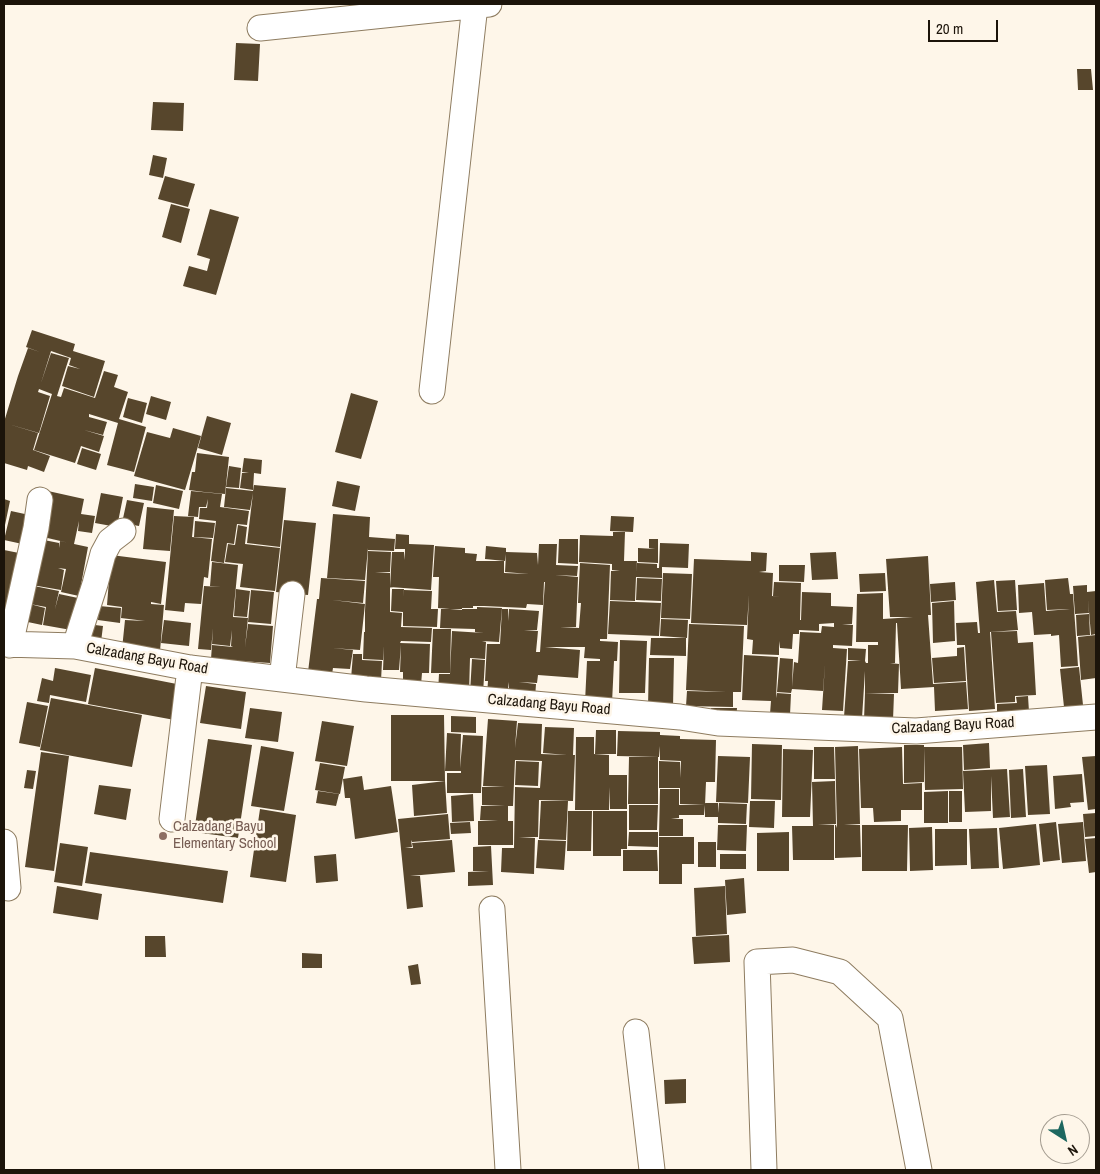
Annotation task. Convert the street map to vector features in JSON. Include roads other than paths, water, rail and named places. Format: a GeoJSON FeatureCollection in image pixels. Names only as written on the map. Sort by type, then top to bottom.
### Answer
{"type":"FeatureCollection","features":[{"type":"Feature","properties":{"kind":"street"},"geometry":{"type":"LineString","coordinates":[[260,28],[482,5],[432,390]]}},
{"type":"Feature","properties":{"kind":"street"},"geometry":{"type":"LineString","coordinates":[[7,645],[36,528],[40,500]]}},
{"type":"Feature","properties":{"kind":"street"},"geometry":{"type":"LineString","coordinates":[[75,646],[103,554],[110,541],[123,530]]}},
{"type":"Feature","properties":{"kind":"street"},"geometry":{"type":"LineString","coordinates":[[282,679],[292,594]]}},
{"type":"Feature","properties":{"kind":"street","name":"Calzadang Bayu Road"},"geometry":{"type":"LineString","coordinates":[[7,645],[75,646],[190,668],[366,689],[680,717],[718,723],[916,731],[1096,717]]}},
{"type":"Feature","properties":{"kind":"street"},"geometry":{"type":"LineString","coordinates":[[172,819],[190,668]]}},
{"type":"Feature","properties":{"kind":"street"},"geometry":{"type":"LineString","coordinates":[[4,842],[8,888]]}},
{"type":"Feature","properties":{"kind":"street"},"geometry":{"type":"LineString","coordinates":[[492,909],[508,1170]]}},
{"type":"Feature","properties":{"kind":"street"},"geometry":{"type":"LineString","coordinates":[[764,1170],[757,962],[793,960],[840,972],[890,1018],[919,1170]]}},
{"type":"Feature","properties":{"kind":"street"},"geometry":{"type":"LineString","coordinates":[[636,1032],[652,1170]]}},
{"type":"Feature","properties":{"kind":"place","name":"Calzadang Bayu Elementary School"},"geometry":{"type":"Point","coordinates":[163,836]}}]}
